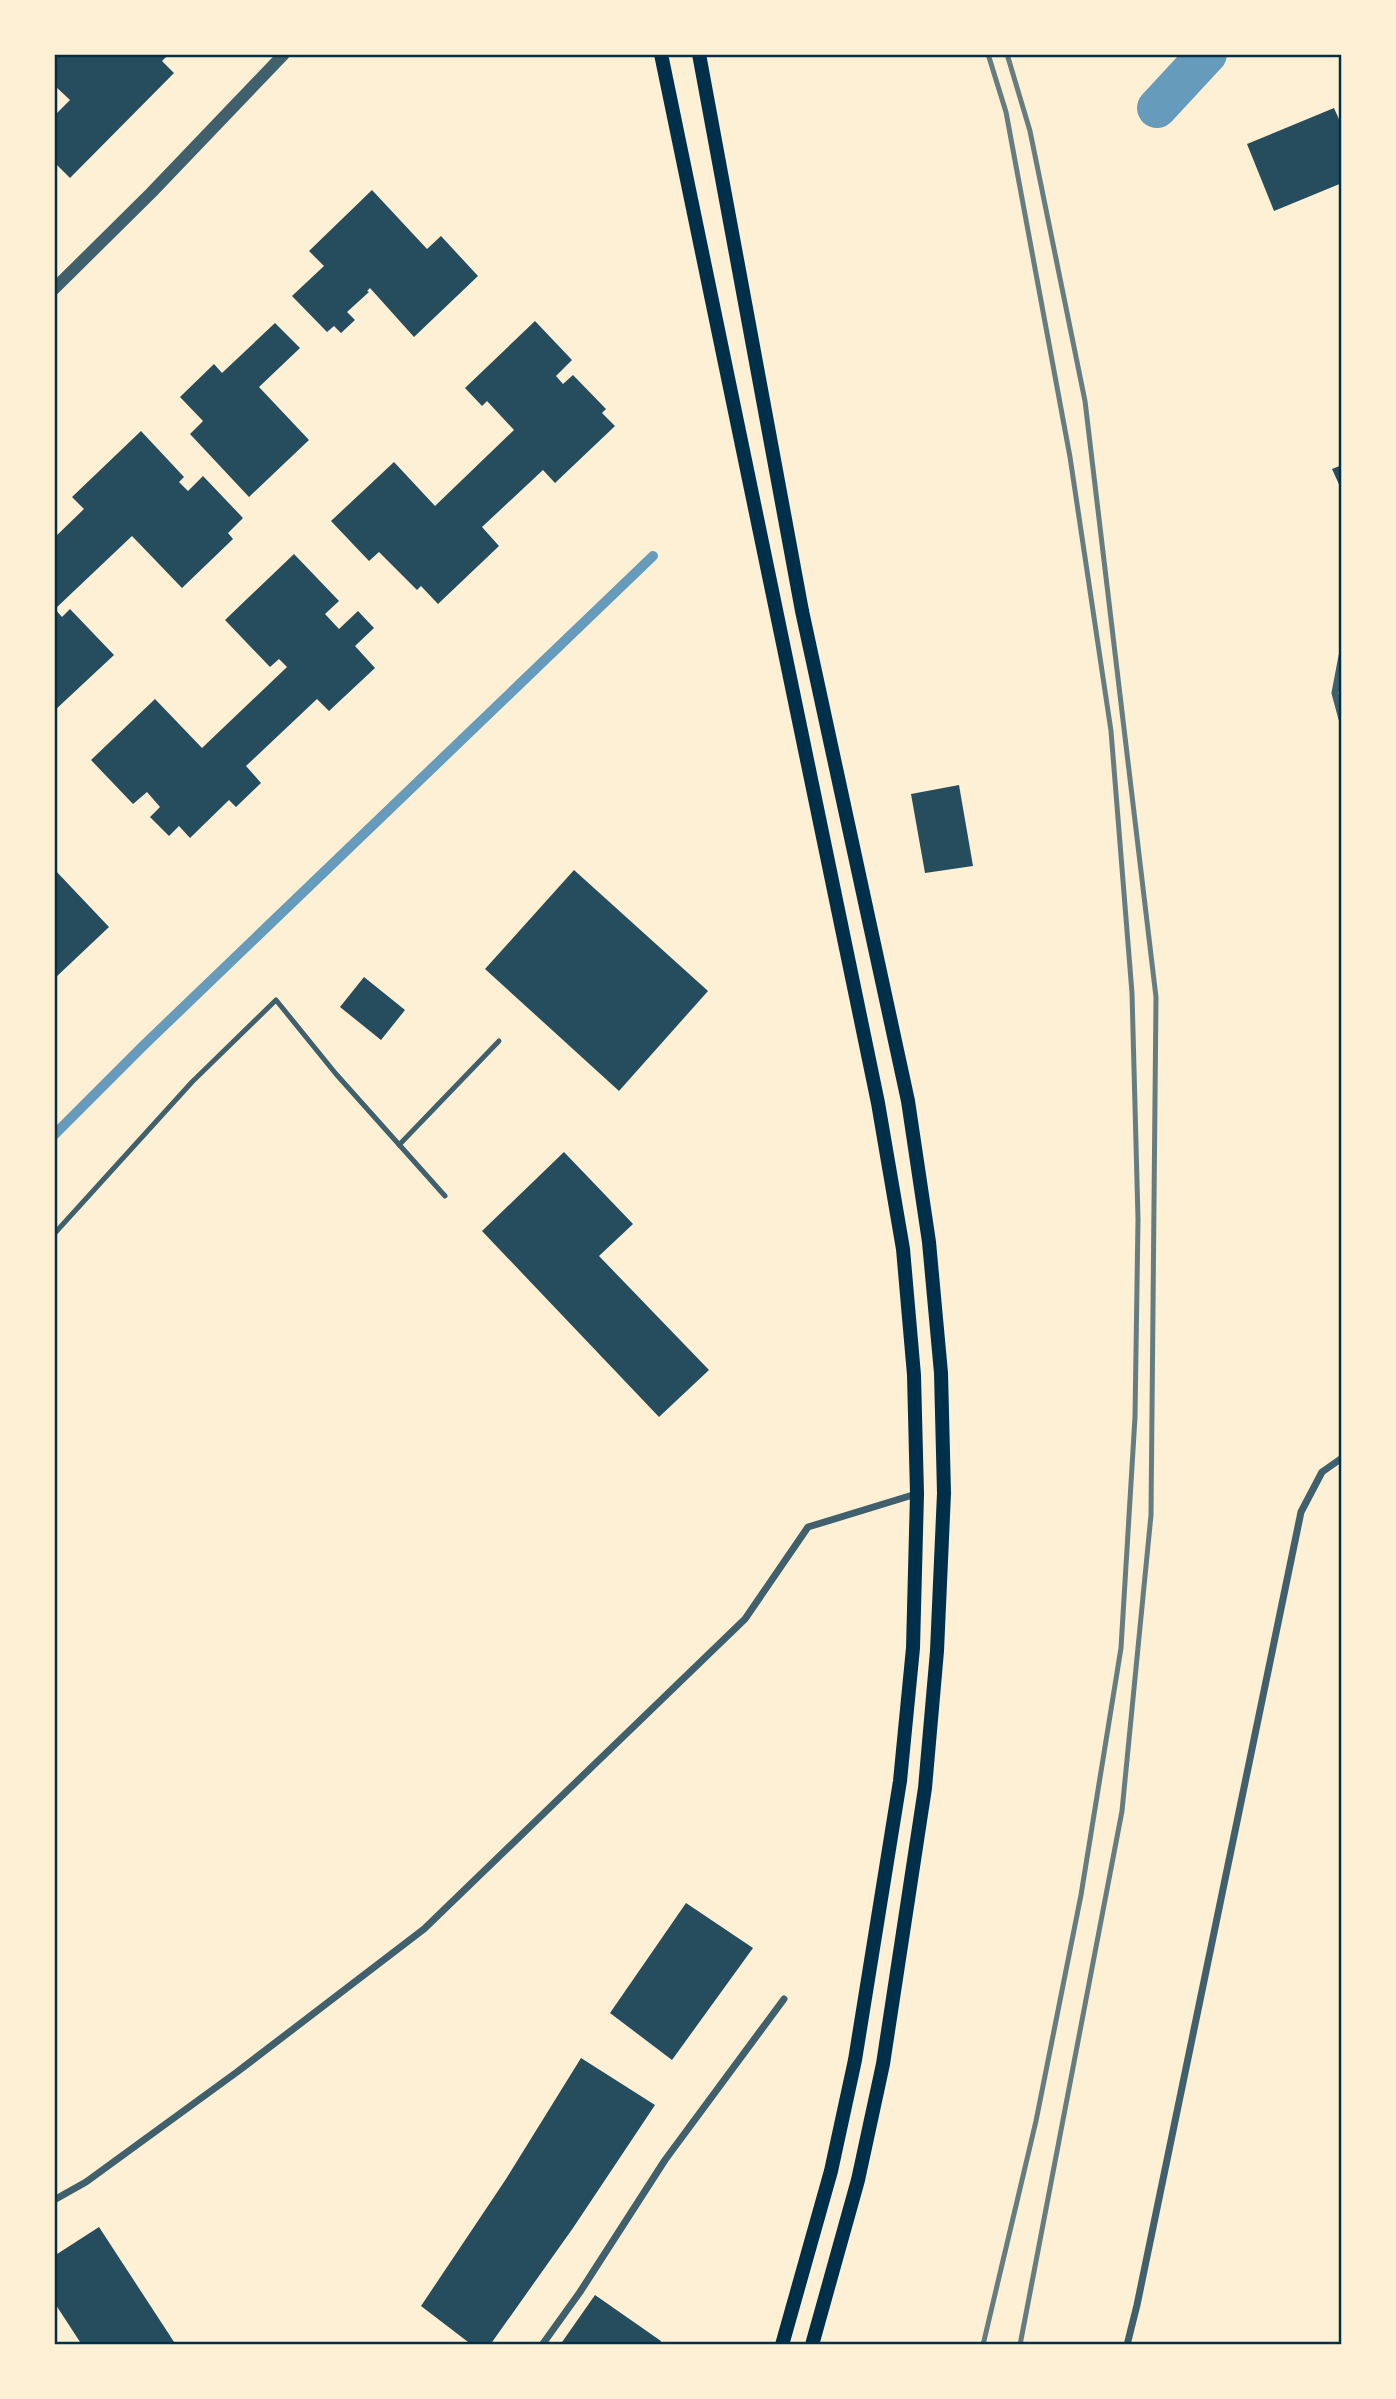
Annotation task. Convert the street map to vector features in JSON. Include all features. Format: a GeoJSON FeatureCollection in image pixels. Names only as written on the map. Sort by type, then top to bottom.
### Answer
{"type":"FeatureCollection","features":[{"type":"Feature","properties":{"kind":"main road"},"geometry":{"type":"LineString","coordinates":[[661,54],[878,1103],[903,1249],[914,1375],[917,1494],[913,1648],[900,1780],[855,2060],[831,2171],[782,2345]]}},
{"type":"Feature","properties":{"kind":"main road"},"geometry":{"type":"LineString","coordinates":[[698,54],[802,611],[908,1101],[929,1242],[941,1373],[944,1493],[937,1651],[925,1788],[883,2064],[858,2180],[812,2345]]}},
{"type":"Feature","properties":{"kind":"street"},"geometry":{"type":"LineString","coordinates":[[54,289],[151,193],[284,54]]}},
{"type":"Feature","properties":{"kind":"street"},"geometry":{"type":"LineString","coordinates":[[1342,656],[1335,693],[1342,719]]}},
{"type":"Feature","properties":{"kind":"street"},"geometry":{"type":"LineString","coordinates":[[1127,2345],[1301,1512],[1322,1472],[1342,1458]]}},
{"type":"Feature","properties":{"kind":"street"},"geometry":{"type":"LineString","coordinates":[[54,2200],[86,2182],[237,2072],[424,1929],[745,1619],[807,1527],[917,1494]]}},
{"type":"Feature","properties":{"kind":"street"},"geometry":{"type":"LineString","coordinates":[[542,2345],[580,2292],[665,2160],[784,1998]]}},
{"type":"Feature","properties":{"kind":"lane"},"geometry":{"type":"LineString","coordinates":[[54,1234],[192,1082],[276,1000],[336,1074],[445,1196]]}},
{"type":"Feature","properties":{"kind":"lane"},"geometry":{"type":"LineString","coordinates":[[399,1145],[499,1041]]}},
{"type":"Feature","properties":{"kind":"building"},"geometry":{"type":"Polygon","coordinates":[[[54,54],[169,54],[162,61],[174,73],[70,178],[54,162],[54,116],[70,100],[54,85],[54,54]]]}},
{"type":"Feature","properties":{"kind":"building"},"geometry":{"type":"Polygon","coordinates":[[[1334,108],[1342,126],[1342,183],[1274,211],[1247,144],[1334,108]]]}},
{"type":"Feature","properties":{"kind":"building"},"geometry":{"type":"Polygon","coordinates":[[[372,190],[427,249],[441,236],[478,276],[414,337],[370,288],[347,312],[355,320],[341,333],[334,326],[327,332],[292,296],[324,266],[309,251],[372,190]]]}},
{"type":"Feature","properties":{"kind":"building"},"geometry":{"type":"Polygon","coordinates":[[[535,321],[572,360],[556,376],[563,384],[573,375],[606,409],[602,413],[615,426],[555,483],[543,470],[482,527],[499,546],[438,604],[421,586],[417,590],[379,552],[369,561],[331,521],[394,462],[435,506],[514,430],[487,401],[482,406],[465,388],[535,321]]]}},
{"type":"Feature","properties":{"kind":"building"},"geometry":{"type":"Polygon","coordinates":[[[275,323],[300,348],[259,387],[309,440],[249,497],[190,434],[203,421],[180,397],[214,364],[222,373],[275,323]]]}},
{"type":"Feature","properties":{"kind":"building"},"geometry":{"type":"Polygon","coordinates":[[[141,431],[184,477],[179,482],[188,491],[203,476],[243,518],[228,533],[233,539],[182,588],[132,536],[55,609],[62,617],[70,609],[114,655],[54,711],[54,538],[84,509],[72,497],[141,431]]]}},
{"type":"Feature","properties":{"kind":"building"},"geometry":{"type":"Polygon","coordinates":[[[1342,465],[1342,491],[1332,469],[1342,465]]]}},
{"type":"Feature","properties":{"kind":"building"},"geometry":{"type":"Polygon","coordinates":[[[294,554],[339,601],[325,614],[339,629],[358,611],[374,628],[355,646],[375,668],[329,711],[317,699],[246,766],[261,783],[236,807],[229,800],[190,838],[179,826],[169,836],[150,817],[160,807],[147,792],[133,804],[91,760],[155,699],[202,748],[287,667],[279,659],[270,667],[225,620],[294,554]]]}},
{"type":"Feature","properties":{"kind":"building"},"geometry":{"type":"Polygon","coordinates":[[[959,785],[973,866],[925,873],[911,794],[959,785]]]}},
{"type":"Feature","properties":{"kind":"building"},"geometry":{"type":"Polygon","coordinates":[[[54,869],[109,927],[54,979],[54,869]]]}},
{"type":"Feature","properties":{"kind":"building"},"geometry":{"type":"Polygon","coordinates":[[[574,870],[708,991],[619,1091],[485,969],[574,870]]]}},
{"type":"Feature","properties":{"kind":"building"},"geometry":{"type":"Polygon","coordinates":[[[364,977],[405,1010],[381,1040],[340,1007],[364,977]]]}},
{"type":"Feature","properties":{"kind":"building"},"geometry":{"type":"Polygon","coordinates":[[[564,1152],[633,1224],[599,1256],[709,1370],[659,1417],[482,1231],[564,1152]]]}},
{"type":"Feature","properties":{"kind":"building"},"geometry":{"type":"Polygon","coordinates":[[[686,1903],[753,1948],[672,2060],[610,2013],[686,1903]]]}},
{"type":"Feature","properties":{"kind":"building"},"geometry":{"type":"Polygon","coordinates":[[[581,2058],[655,2105],[573,2228],[490,2345],[472,2345],[421,2306],[506,2179],[581,2058]]]}},
{"type":"Feature","properties":{"kind":"building"},"geometry":{"type":"Polygon","coordinates":[[[99,2227],[176,2345],[82,2345],[54,2302],[54,2256],[99,2227]]]}},
{"type":"Feature","properties":{"kind":"building"},"geometry":{"type":"Polygon","coordinates":[[[595,2295],[661,2341],[659,2345],[560,2345],[595,2295]]]}},
{"type":"Feature","properties":{"kind":"waterway"},"geometry":{"type":"LineString","coordinates":[[1157,108],[1207,54]]}},
{"type":"Feature","properties":{"kind":"waterway"},"geometry":{"type":"LineString","coordinates":[[54,1135],[145,1044],[653,556]]}},
{"type":"Feature","properties":{"kind":"railway"},"geometry":{"type":"LineString","coordinates":[[983,2345],[1036,2121],[1081,1895],[1121,1648],[1135,1417],[1138,1219],[1132,993],[1111,731],[1070,457],[1006,112],[988,54]]}},
{"type":"Feature","properties":{"kind":"railway"},"geometry":{"type":"LineString","coordinates":[[1007,54],[1030,131],[1085,401],[1156,997],[1151,1515],[1122,1811],[1020,2345]]}}]}
